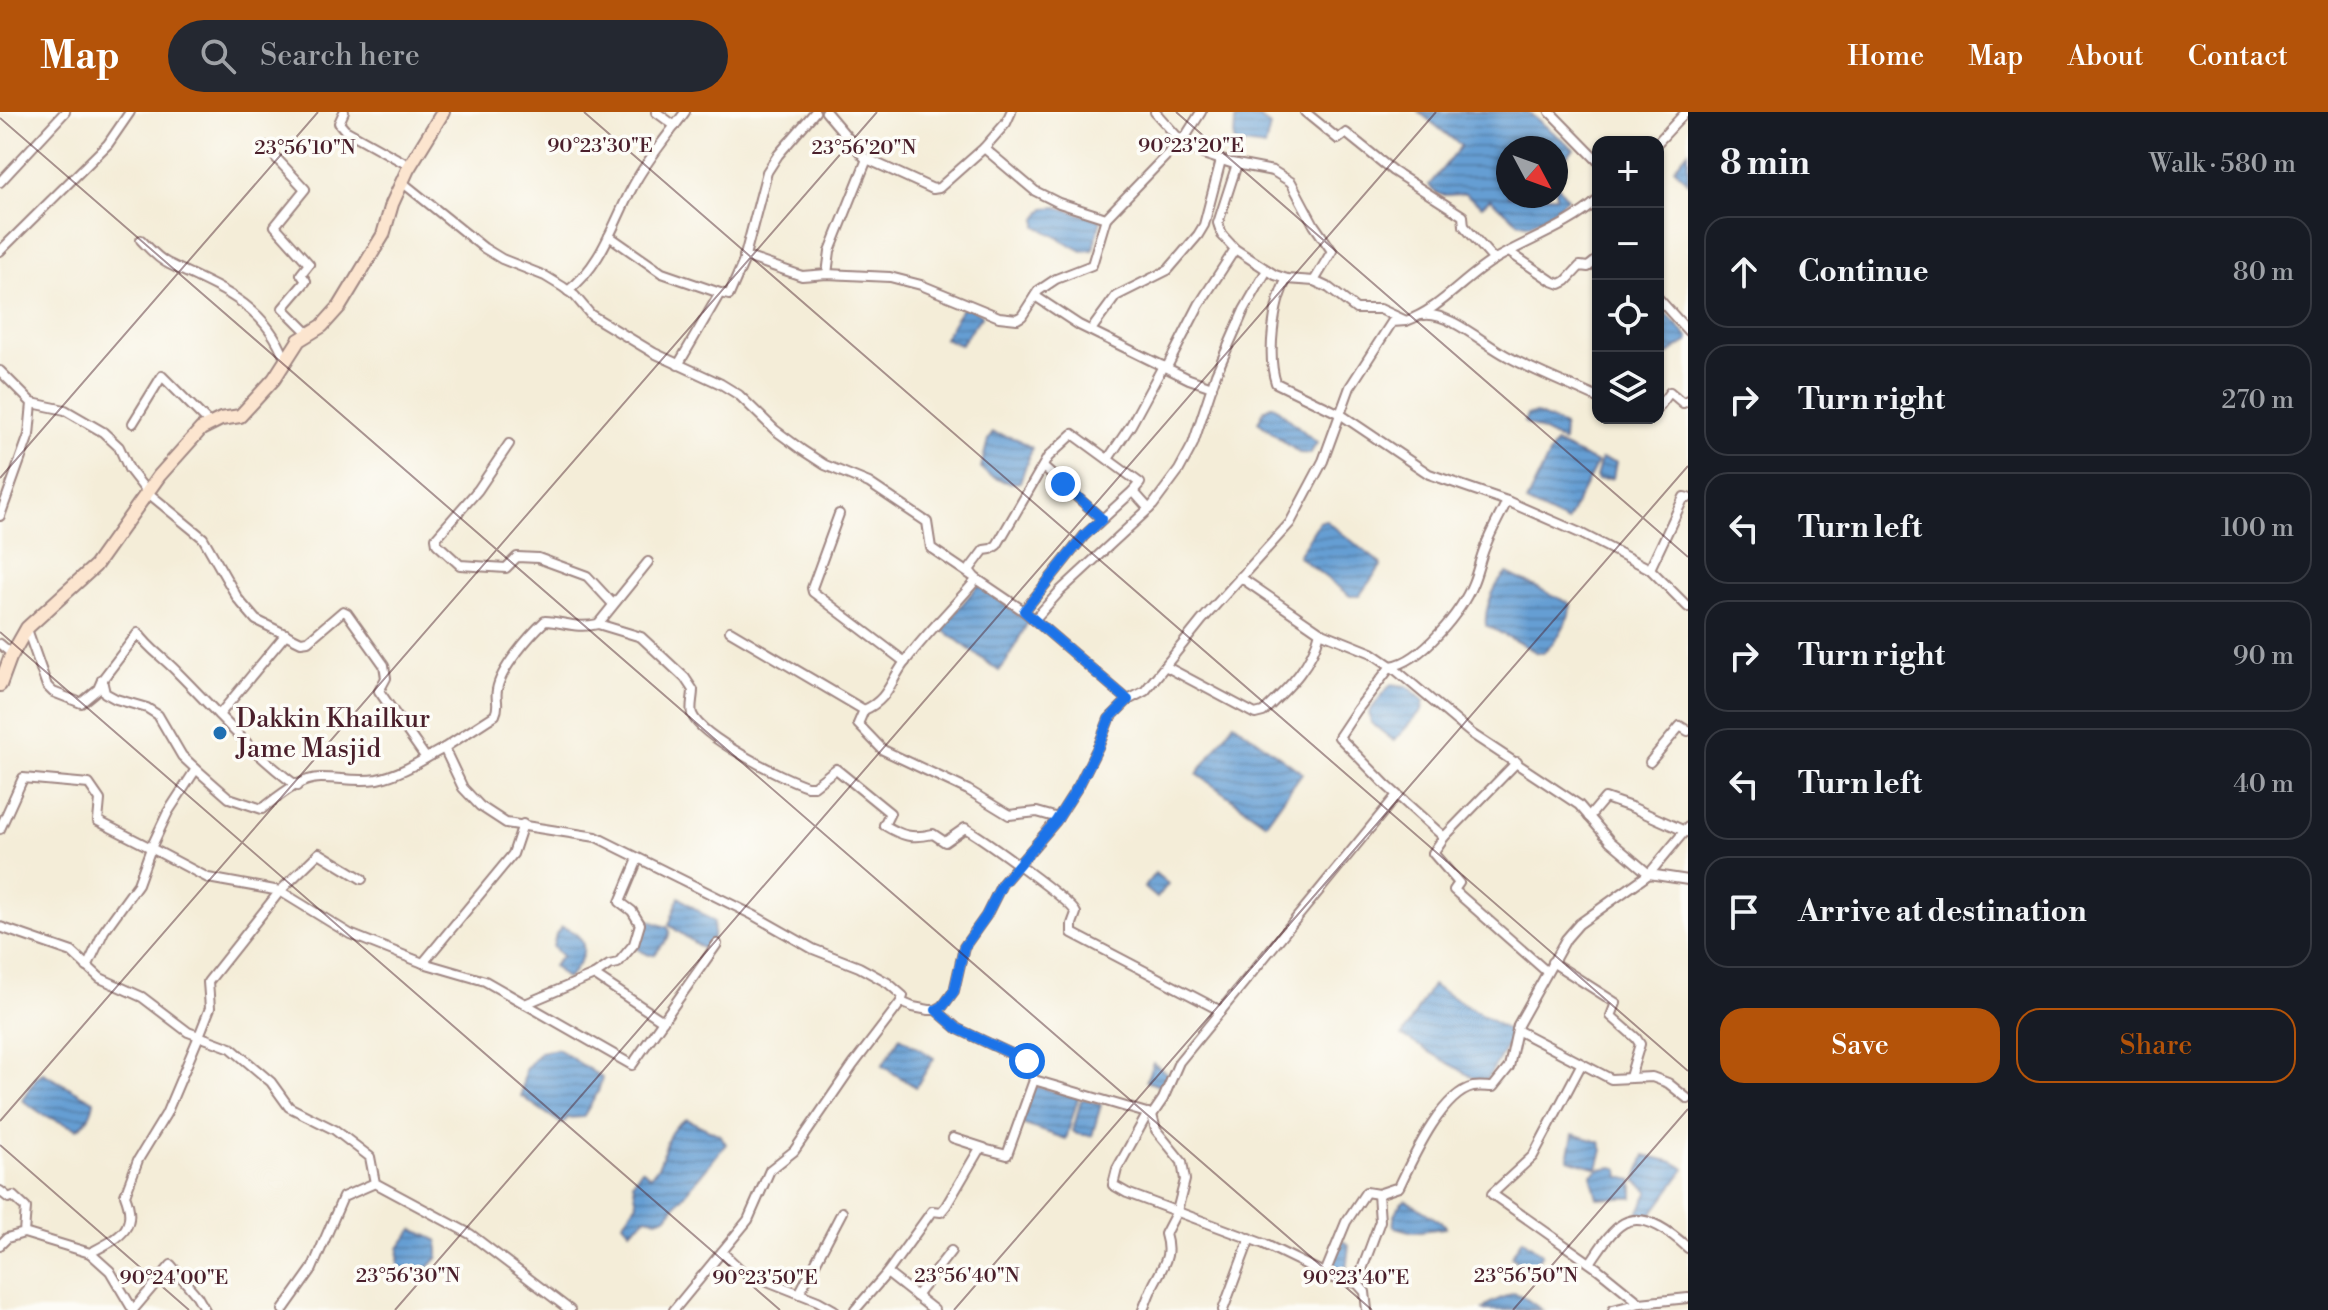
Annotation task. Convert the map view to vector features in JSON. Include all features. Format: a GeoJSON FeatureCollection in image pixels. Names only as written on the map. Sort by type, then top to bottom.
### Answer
{"type":"FeatureCollection","features":[{"type":"Feature","properties":{"kind":"street"},"geometry":{"type":"LineString","coordinates":[[0,182],[65,112]]}},
{"type":"Feature","properties":{"kind":"street"},"geometry":{"type":"LineString","coordinates":[[0,251],[108,144],[130,112]]}},
{"type":"Feature","properties":{"kind":"street"},"geometry":{"type":"LineString","coordinates":[[344,112],[339,123],[345,130],[410,166]]}},
{"type":"Feature","properties":{"kind":"street"},"geometry":{"type":"LineString","coordinates":[[0,685],[12,654],[27,628],[95,566],[147,492],[201,429],[221,419],[240,416],[274,379],[299,340],[322,326],[340,306],[383,235],[402,182],[443,112]]}},
{"type":"Feature","properties":{"kind":"street"},"geometry":{"type":"LineString","coordinates":[[656,112],[675,126]]}},
{"type":"Feature","properties":{"kind":"street"},"geometry":{"type":"LineString","coordinates":[[568,291],[588,273],[602,253],[637,179],[685,112]]}},
{"type":"Feature","properties":{"kind":"street"},"geometry":{"type":"LineString","coordinates":[[609,236],[662,273],[729,295],[744,256],[767,172],[815,112]]}},
{"type":"Feature","properties":{"kind":"street"},"geometry":{"type":"LineString","coordinates":[[826,112],[867,159],[933,189],[939,188],[984,148],[1006,123],[1008,113]]}},
{"type":"Feature","properties":{"kind":"street"},"geometry":{"type":"LineString","coordinates":[[1155,112],[1181,141],[1221,160],[1273,171],[1291,182],[1332,251],[1314,281]]}},
{"type":"Feature","properties":{"kind":"street"},"geometry":{"type":"LineString","coordinates":[[744,256],[795,275],[890,277],[921,285],[999,317],[1017,319],[1035,296],[1056,279],[1092,265],[1106,218],[1181,141],[1201,112]]}},
{"type":"Feature","properties":{"kind":"street"},"geometry":{"type":"LineString","coordinates":[[1305,112],[1338,139],[1346,133],[1393,171],[1463,216],[1464,226],[1494,260]]}},
{"type":"Feature","properties":{"kind":"street"},"geometry":{"type":"LineString","coordinates":[[1550,112],[1592,155]]}},
{"type":"Feature","properties":{"kind":"street"},"geometry":{"type":"LineString","coordinates":[[1664,136],[1686,112]]}},
{"type":"Feature","properties":{"kind":"street"},"geometry":{"type":"LineString","coordinates":[[265,146],[305,189],[275,226],[309,264],[301,274],[306,281],[283,308],[309,334]]}},
{"type":"Feature","properties":{"kind":"street"},"geometry":{"type":"LineString","coordinates":[[984,148],[1035,191],[1059,203],[1106,218]]}},
{"type":"Feature","properties":{"kind":"street"},"geometry":{"type":"LineString","coordinates":[[827,274],[830,251],[867,159]]}},
{"type":"Feature","properties":{"kind":"street"},"geometry":{"type":"LineString","coordinates":[[1091,330],[1116,296],[1168,270],[1198,235],[1204,225],[1221,160]]}},
{"type":"Feature","properties":{"kind":"street"},"geometry":{"type":"LineString","coordinates":[[1237,164],[1218,223],[1222,235],[1235,249],[1287,279],[1314,281],[1356,309],[1380,309],[1406,321]]}},
{"type":"Feature","properties":{"kind":"street"},"geometry":{"type":"LineString","coordinates":[[402,182],[484,248],[502,259],[545,276],[568,291],[591,315],[654,353],[730,390],[802,450],[825,465],[869,483],[927,522],[931,548],[1024,611],[1128,700]]}},
{"type":"Feature","properties":{"kind":"street"},"geometry":{"type":"LineString","coordinates":[[1423,315],[1494,260],[1545,235],[1592,205]]}},
{"type":"Feature","properties":{"kind":"street"},"geometry":{"type":"LineString","coordinates":[[141,240],[168,264],[227,292],[259,317],[272,329],[285,359]]}},
{"type":"Feature","properties":{"kind":"street"},"geometry":{"type":"LineString","coordinates":[[1108,459],[1235,249]]}},
{"type":"Feature","properties":{"kind":"street"},"geometry":{"type":"LineString","coordinates":[[1509,252],[1560,284],[1580,266],[1588,267],[1592,264]]}},
{"type":"Feature","properties":{"kind":"street"},"geometry":{"type":"LineString","coordinates":[[1034,620],[1060,591],[1149,509],[1179,470],[1244,310],[1267,270]]}},
{"type":"Feature","properties":{"kind":"street"},"geometry":{"type":"LineString","coordinates":[[1287,279],[1275,305],[1274,381],[1340,414],[1429,474],[1507,501],[1580,533],[1650,569],[1688,607]]}},
{"type":"Feature","properties":{"kind":"street"},"geometry":{"type":"LineString","coordinates":[[678,365],[720,293]]}},
{"type":"Feature","properties":{"kind":"street"},"geometry":{"type":"LineString","coordinates":[[1035,296],[1091,330],[1212,387]]}},
{"type":"Feature","properties":{"kind":"street"},"geometry":{"type":"LineString","coordinates":[[1664,305],[1688,331]]}},
{"type":"Feature","properties":{"kind":"street"},"geometry":{"type":"LineString","coordinates":[[936,1010],[954,991],[964,947],[986,916],[1002,884],[1058,818],[1093,758],[1109,719],[1128,700],[1145,691],[1240,577],[1290,523],[1323,461],[1350,387],[1392,322],[1432,314],[1508,357],[1592,395]]}},
{"type":"Feature","properties":{"kind":"street"},"geometry":{"type":"LineString","coordinates":[[0,371],[32,403],[65,410],[103,432],[119,447],[129,469],[147,492],[203,538],[238,599],[256,620],[301,642],[308,641],[343,611],[347,613],[384,665],[386,678],[379,691],[426,758]]}},
{"type":"Feature","properties":{"kind":"street"},"geometry":{"type":"LineString","coordinates":[[133,423],[162,376],[211,425]]}},
{"type":"Feature","properties":{"kind":"street"},"geometry":{"type":"LineString","coordinates":[[1664,400],[1670,392],[1683,403],[1688,400]]}},
{"type":"Feature","properties":{"kind":"street"},"geometry":{"type":"LineString","coordinates":[[0,516],[29,435],[32,403]]}},
{"type":"Feature","properties":{"kind":"street"},"geometry":{"type":"LineString","coordinates":[[978,582],[969,570],[984,550],[997,545],[1048,457],[1073,434],[1140,483],[1084,536],[1024,611]]}},
{"type":"Feature","properties":{"kind":"street"},"geometry":{"type":"LineString","coordinates":[[509,444],[478,490],[436,538],[437,544],[460,565],[506,568],[517,557],[538,558],[587,576],[612,603]]}},
{"type":"Feature","properties":{"kind":"street"},"geometry":{"type":"LineString","coordinates":[[1043,467],[1102,519]]}},
{"type":"Feature","properties":{"kind":"street"},"geometry":{"type":"LineString","coordinates":[[1133,491],[1149,509]]}},
{"type":"Feature","properties":{"kind":"street"},"geometry":{"type":"LineString","coordinates":[[1650,569],[1684,497],[1688,498]]}},
{"type":"Feature","properties":{"kind":"street"},"geometry":{"type":"LineString","coordinates":[[1444,837],[1339,737],[1391,666],[1402,665],[1432,642],[1455,612],[1472,585],[1486,545],[1507,501]]}},
{"type":"Feature","properties":{"kind":"street"},"geometry":{"type":"LineString","coordinates":[[839,514],[813,592],[905,662]]}},
{"type":"Feature","properties":{"kind":"street"},"geometry":{"type":"LineString","coordinates":[[598,624],[648,562]]}},
{"type":"Feature","properties":{"kind":"street"},"geometry":{"type":"LineString","coordinates":[[1240,577],[1320,632],[1349,641],[1391,666],[1472,734],[1579,805],[1610,841],[1649,874],[1688,880]]}},
{"type":"Feature","properties":{"kind":"street"},"geometry":{"type":"LineString","coordinates":[[978,582],[905,662],[889,693],[875,706],[864,710],[858,724],[883,750],[968,790],[1009,815],[1037,812],[1058,818]]}},
{"type":"Feature","properties":{"kind":"street"},"geometry":{"type":"LineString","coordinates":[[102,680],[105,693],[158,715],[182,756],[229,798],[262,809],[285,791],[317,778],[376,779],[407,769],[495,715],[499,706],[497,690],[500,678],[545,621],[586,627],[598,624],[641,637],[685,678],[693,690],[691,710],[696,720],[736,752],[807,786],[814,786],[836,769],[890,813],[884,825],[901,835],[915,838],[933,834],[945,842],[965,828],[993,844],[1074,907],[1076,913],[1072,933],[1221,1011]]}},
{"type":"Feature","properties":{"kind":"street"},"geometry":{"type":"LineString","coordinates":[[27,628],[47,686],[53,692],[81,703],[98,689],[138,633],[147,646],[297,786]]}},
{"type":"Feature","properties":{"kind":"street"},"geometry":{"type":"LineString","coordinates":[[730,631],[864,710]]}},
{"type":"Feature","properties":{"kind":"street"},"geometry":{"type":"LineString","coordinates":[[1165,666],[1255,714],[1263,712],[1303,671],[1316,648],[1320,632]]}},
{"type":"Feature","properties":{"kind":"street"},"geometry":{"type":"LineString","coordinates":[[219,715],[286,634]]}},
{"type":"Feature","properties":{"kind":"street"},"geometry":{"type":"LineString","coordinates":[[0,644],[12,654]]}},
{"type":"Feature","properties":{"kind":"street"},"geometry":{"type":"LineString","coordinates":[[1650,762],[1680,726],[1688,731]]}},
{"type":"Feature","properties":{"kind":"street"},"geometry":{"type":"LineString","coordinates":[[444,748],[463,788],[480,806],[506,823],[596,837],[753,915],[813,949],[859,967],[888,983],[903,996],[794,1151],[770,1170],[748,1220],[674,1310]]}},
{"type":"Feature","properties":{"kind":"street"},"geometry":{"type":"LineString","coordinates":[[1517,762],[1444,837],[1433,853],[1459,883],[1454,890],[1547,972]]}},
{"type":"Feature","properties":{"kind":"street"},"geometry":{"type":"LineString","coordinates":[[87,967],[104,931],[138,884],[168,812],[196,769]]}},
{"type":"Feature","properties":{"kind":"street"},"geometry":{"type":"LineString","coordinates":[[0,829],[23,778],[89,784],[100,800],[98,821],[208,878],[280,891],[350,934],[423,963],[485,981],[632,1065],[717,944]]}},
{"type":"Feature","properties":{"kind":"street"},"geometry":{"type":"LineString","coordinates":[[1367,1310],[1365,1292],[1357,1283],[1336,1279],[1250,1238],[1127,1193],[1113,1185],[1117,1169],[1150,1114],[1163,1099],[1179,1062],[1397,795]]}},
{"type":"Feature","properties":{"kind":"street"},"geometry":{"type":"LineString","coordinates":[[1325,1273],[1346,1222],[1366,1192],[1378,1194],[1399,1187],[1424,1135],[1459,1093],[1474,1087],[1493,1087],[1501,1079],[1509,1067],[1517,1030],[1552,962],[1579,924],[1649,874],[1687,830],[1605,798],[1589,817]]}},
{"type":"Feature","properties":{"kind":"street"},"geometry":{"type":"LineString","coordinates":[[423,963],[513,854],[523,824]]}},
{"type":"Feature","properties":{"kind":"street"},"geometry":{"type":"LineString","coordinates":[[90,1253],[118,1238],[130,1223],[130,1209],[125,1195],[138,1160],[166,1114],[210,1008],[208,982],[280,891],[319,853],[362,879]]}},
{"type":"Feature","properties":{"kind":"street"},"geometry":{"type":"LineString","coordinates":[[525,1004],[618,963],[638,935],[640,924],[632,911],[620,902],[638,859]]}},
{"type":"Feature","properties":{"kind":"street"},"geometry":{"type":"LineString","coordinates":[[0,927],[72,952],[100,978],[142,997],[188,1032],[231,1048],[271,1082],[289,1107],[335,1130],[370,1157],[375,1183]]}},
{"type":"Feature","properties":{"kind":"street"},"geometry":{"type":"LineString","coordinates":[[1552,962],[1616,1003],[1611,1016],[1640,1044],[1630,1077]]}},
{"type":"Feature","properties":{"kind":"street"},"geometry":{"type":"LineString","coordinates":[[594,975],[663,1021]]}},
{"type":"Feature","properties":{"kind":"street"},"geometry":{"type":"LineString","coordinates":[[901,1002],[936,1010],[958,1029],[1027,1061],[1034,1080],[1007,1155]]}},
{"type":"Feature","properties":{"kind":"street"},"geometry":{"type":"LineString","coordinates":[[1517,1030],[1611,1079],[1652,1077],[1688,1099]]}},
{"type":"Feature","properties":{"kind":"street"},"geometry":{"type":"LineString","coordinates":[[1581,1065],[1533,1156],[1492,1194],[1590,1263],[1640,1303]]}},
{"type":"Feature","properties":{"kind":"street"},"geometry":{"type":"LineString","coordinates":[[1034,1080],[1150,1114]]}},
{"type":"Feature","properties":{"kind":"street"},"geometry":{"type":"LineString","coordinates":[[1143,1310],[1156,1279],[1168,1263],[1169,1248],[1165,1234],[1177,1211],[1185,1180],[1182,1162],[1156,1130],[1150,1114]]}},
{"type":"Feature","properties":{"kind":"street"},"geometry":{"type":"LineString","coordinates":[[953,1138],[1007,1155]]}},
{"type":"Feature","properties":{"kind":"street"},"geometry":{"type":"LineString","coordinates":[[855,1310],[887,1273],[932,1211],[941,1212],[946,1206],[980,1148],[1007,1155]]}},
{"type":"Feature","properties":{"kind":"street"},"geometry":{"type":"LineString","coordinates":[[283,1310],[312,1269],[343,1197],[375,1183]]}},
{"type":"Feature","properties":{"kind":"street"},"geometry":{"type":"LineString","coordinates":[[375,1183],[470,1234],[570,1310]]}},
{"type":"Feature","properties":{"kind":"street"},"geometry":{"type":"LineString","coordinates":[[0,1191],[9,1198],[13,1196],[26,1208],[24,1233]]}},
{"type":"Feature","properties":{"kind":"street"},"geometry":{"type":"LineString","coordinates":[[1357,1283],[1380,1221],[1378,1194]]}},
{"type":"Feature","properties":{"kind":"street"},"geometry":{"type":"LineString","coordinates":[[799,1294],[842,1212]]}},
{"type":"Feature","properties":{"kind":"street"},"geometry":{"type":"LineString","coordinates":[[1590,1263],[1622,1224],[1630,1221],[1658,1225],[1688,1248]]}},
{"type":"Feature","properties":{"kind":"street"},"geometry":{"type":"LineString","coordinates":[[0,1245],[7,1238],[24,1233],[90,1253],[110,1271],[133,1310],[171,1265],[205,1310]]}},
{"type":"Feature","properties":{"kind":"street"},"geometry":{"type":"LineString","coordinates":[[1223,1310],[1250,1238]]}},
{"type":"Feature","properties":{"kind":"street"},"geometry":{"type":"LineString","coordinates":[[916,1296],[951,1251]]}},
{"type":"Feature","properties":{"kind":"street"},"geometry":{"type":"LineString","coordinates":[[722,1252],[742,1271],[834,1310]]}},
{"type":"Feature","properties":{"kind":"street"},"geometry":{"type":"LineString","coordinates":[[887,1273],[934,1310]]}},
{"type":"Feature","properties":{"kind":"street"},"geometry":{"type":"LineString","coordinates":[[1613,1310],[1640,1303],[1688,1298]]}},
{"type":"Feature","properties":{"kind":"water"},"geometry":{"type":"Polygon","coordinates":[[[1419,112],[1528,112],[1558,136],[1496,136],[1496,204],[1490,199],[1482,206],[1465,194],[1436,193],[1429,185],[1461,146],[1419,112]]]}},
{"type":"Feature","properties":{"kind":"water"},"geometry":{"type":"Polygon","coordinates":[[[1259,118],[1270,126],[1265,147],[1234,140],[1235,120],[1259,118]]]}},
{"type":"Feature","properties":{"kind":"water"},"geometry":{"type":"Polygon","coordinates":[[[1688,151],[1688,183],[1674,168],[1688,151]]]}},
{"type":"Feature","properties":{"kind":"water"},"geometry":{"type":"Polygon","coordinates":[[[1057,207],[1101,220],[1093,250],[1082,251],[1037,226],[1037,219],[1045,208],[1057,207]]]}},
{"type":"Feature","properties":{"kind":"water"},"geometry":{"type":"Polygon","coordinates":[[[1501,208],[1556,208],[1529,225],[1518,222],[1501,208]]]}},
{"type":"Feature","properties":{"kind":"water"},"geometry":{"type":"Polygon","coordinates":[[[964,305],[982,315],[960,345],[944,338],[964,305]]]}},
{"type":"Feature","properties":{"kind":"water"},"geometry":{"type":"Polygon","coordinates":[[[1664,311],[1688,337],[1688,341],[1664,357],[1664,311]]]}},
{"type":"Feature","properties":{"kind":"water"},"geometry":{"type":"Polygon","coordinates":[[[1273,405],[1317,443],[1310,454],[1299,453],[1258,422],[1265,409],[1273,405]]]}},
{"type":"Feature","properties":{"kind":"water"},"geometry":{"type":"Polygon","coordinates":[[[1537,414],[1564,426],[1563,442],[1524,422],[1527,415],[1537,414]]]}},
{"type":"Feature","properties":{"kind":"water"},"geometry":{"type":"Polygon","coordinates":[[[993,433],[1017,439],[1032,448],[1020,482],[999,480],[981,468],[988,440],[993,433]]]}},
{"type":"Feature","properties":{"kind":"water"},"geometry":{"type":"Polygon","coordinates":[[[1555,443],[1597,463],[1567,522],[1526,502],[1555,443]]]}},
{"type":"Feature","properties":{"kind":"water"},"geometry":{"type":"Polygon","coordinates":[[[1601,459],[1616,462],[1613,478],[1598,480],[1596,477],[1601,459]]]}},
{"type":"Feature","properties":{"kind":"water"},"geometry":{"type":"Polygon","coordinates":[[[1325,520],[1380,563],[1381,566],[1359,596],[1350,596],[1298,556],[1319,522],[1325,520]]]}},
{"type":"Feature","properties":{"kind":"water"},"geometry":{"type":"Polygon","coordinates":[[[1507,573],[1571,604],[1562,631],[1543,653],[1486,625],[1491,596],[1507,573]]]}},
{"type":"Feature","properties":{"kind":"water"},"geometry":{"type":"Polygon","coordinates":[[[978,585],[1028,622],[999,671],[942,629],[978,585]]]}},
{"type":"Feature","properties":{"kind":"water"},"geometry":{"type":"Polygon","coordinates":[[[1391,684],[1407,686],[1424,701],[1422,710],[1394,741],[1371,723],[1369,712],[1391,684]]]}},
{"type":"Feature","properties":{"kind":"water"},"geometry":{"type":"Polygon","coordinates":[[[1234,723],[1302,773],[1266,823],[1197,774],[1234,723]]]}},
{"type":"Feature","properties":{"kind":"water"},"geometry":{"type":"Polygon","coordinates":[[[1155,873],[1168,884],[1157,898],[1144,887],[1155,873]]]}},
{"type":"Feature","properties":{"kind":"water"},"geometry":{"type":"Polygon","coordinates":[[[679,897],[714,922],[713,937],[705,950],[669,925],[679,897]]]}},
{"type":"Feature","properties":{"kind":"water"},"geometry":{"type":"Polygon","coordinates":[[[647,920],[670,931],[655,954],[649,955],[637,949],[643,934],[641,923],[647,920]]]}},
{"type":"Feature","properties":{"kind":"water"},"geometry":{"type":"Polygon","coordinates":[[[562,927],[579,937],[583,950],[582,957],[567,979],[553,966],[562,956],[553,947],[556,934],[562,927]]]}},
{"type":"Feature","properties":{"kind":"water"},"geometry":{"type":"Polygon","coordinates":[[[1432,985],[1514,1034],[1484,1084],[1402,1036],[1432,985]]]}},
{"type":"Feature","properties":{"kind":"water"},"geometry":{"type":"Polygon","coordinates":[[[900,1037],[934,1058],[916,1087],[882,1066],[900,1037]]]}},
{"type":"Feature","properties":{"kind":"water"},"geometry":{"type":"Polygon","coordinates":[[[558,1049],[602,1078],[598,1092],[583,1117],[568,1118],[562,1124],[521,1096],[525,1070],[540,1052],[558,1049]]]}},
{"type":"Feature","properties":{"kind":"water"},"geometry":{"type":"Polygon","coordinates":[[[1153,1063],[1168,1074],[1164,1088],[1146,1081],[1153,1063]]]}},
{"type":"Feature","properties":{"kind":"water"},"geometry":{"type":"Polygon","coordinates":[[[43,1073],[94,1101],[89,1117],[77,1129],[44,1115],[22,1100],[43,1073]]]}},
{"type":"Feature","properties":{"kind":"water"},"geometry":{"type":"Polygon","coordinates":[[[1033,1088],[1078,1098],[1066,1139],[1022,1124],[1033,1088]]]}},
{"type":"Feature","properties":{"kind":"water"},"geometry":{"type":"Polygon","coordinates":[[[1081,1100],[1101,1105],[1092,1136],[1073,1131],[1081,1100]]]}},
{"type":"Feature","properties":{"kind":"water"},"geometry":{"type":"Polygon","coordinates":[[[686,1119],[720,1135],[726,1144],[666,1217],[657,1220],[647,1217],[630,1231],[623,1223],[637,1203],[633,1182],[642,1169],[650,1176],[656,1170],[672,1132],[686,1119]]]}},
{"type":"Feature","properties":{"kind":"water"},"geometry":{"type":"Polygon","coordinates":[[[1573,1134],[1600,1142],[1603,1150],[1598,1168],[1568,1159],[1573,1134]]]}},
{"type":"Feature","properties":{"kind":"water"},"geometry":{"type":"Polygon","coordinates":[[[1645,1155],[1673,1162],[1685,1169],[1648,1219],[1638,1213],[1649,1191],[1636,1181],[1645,1155]]]}},
{"type":"Feature","properties":{"kind":"water"},"geometry":{"type":"Polygon","coordinates":[[[1614,1167],[1619,1170],[1620,1177],[1633,1180],[1633,1198],[1597,1198],[1591,1175],[1599,1169],[1614,1167]]]}},
{"type":"Feature","properties":{"kind":"water"},"geometry":{"type":"Polygon","coordinates":[[[1406,1200],[1446,1228],[1413,1232],[1394,1227],[1396,1212],[1406,1200]]]}},
{"type":"Feature","properties":{"kind":"water"},"geometry":{"type":"Polygon","coordinates":[[[413,1229],[438,1241],[438,1257],[418,1279],[398,1266],[399,1248],[413,1229]]]}},
{"type":"Feature","properties":{"kind":"water"},"geometry":{"type":"Polygon","coordinates":[[[1522,1239],[1542,1254],[1531,1270],[1511,1257],[1522,1239]]]}},
{"type":"Feature","properties":{"kind":"water"},"geometry":{"type":"Polygon","coordinates":[[[1343,1241],[1349,1245],[1346,1270],[1331,1267],[1343,1241]]]}},
{"type":"Feature","properties":{"kind":"water"},"geometry":{"type":"Polygon","coordinates":[[[1513,1293],[1542,1310],[1483,1310],[1488,1304],[1513,1293]]]}},
{"type":"Feature","properties":{"kind":"place","name":"Dakkin Khailkur Jame Masjid"},"geometry":{"type":"Point","coordinates":[220,733]}},
{"type":"Feature","properties":{"kind":"route"},"geometry":{"type":"LineString","coordinates":[[1027,1061],[958,1029],[936,1010],[954,991],[964,947],[986,916],[1002,884],[1056,821],[1079,785],[1109,719],[1128,700],[1024,611],[1084,536],[1102,519],[1063,484]]}}]}
